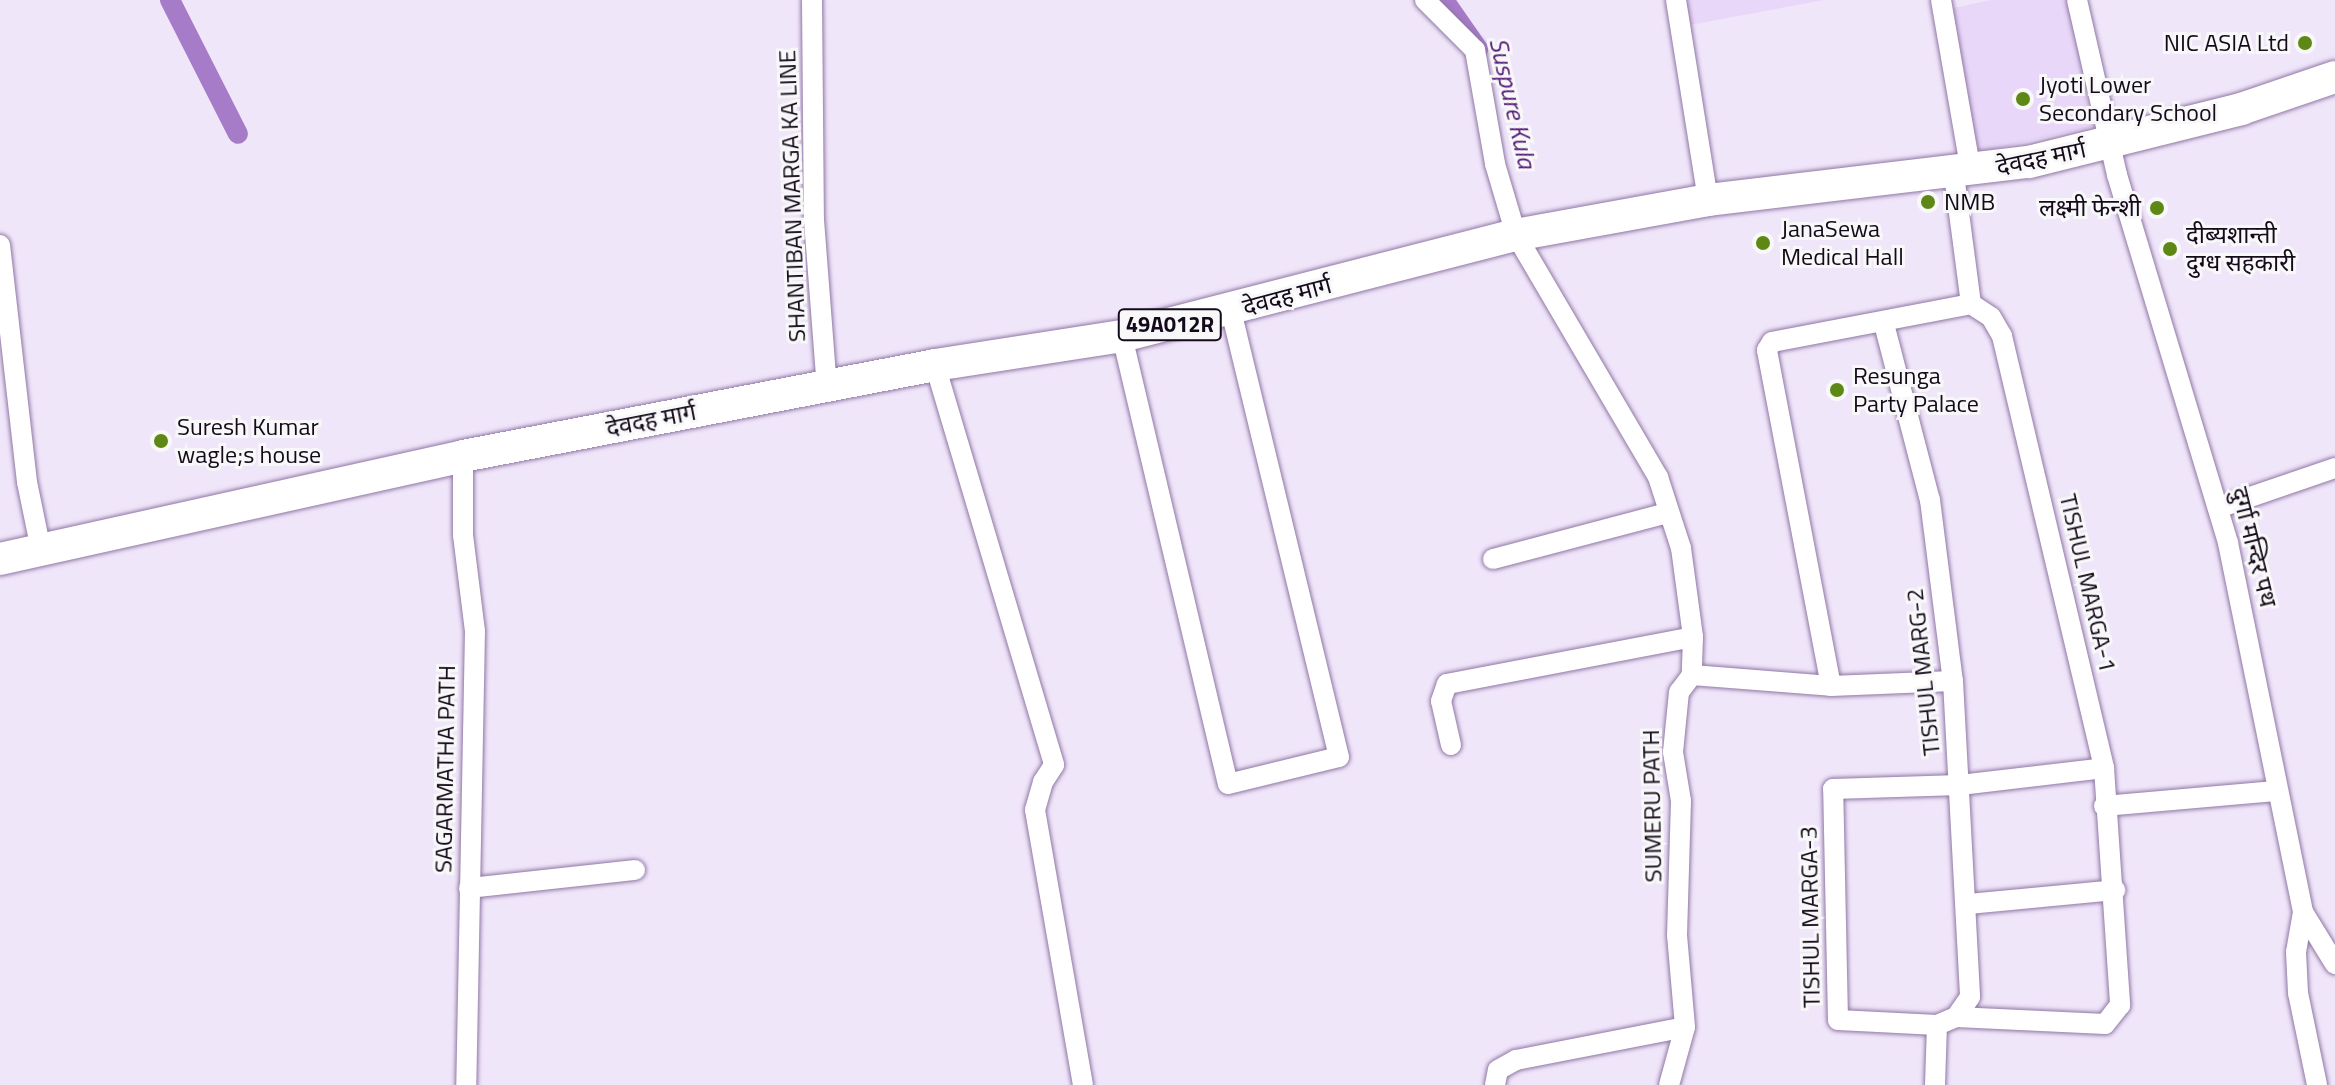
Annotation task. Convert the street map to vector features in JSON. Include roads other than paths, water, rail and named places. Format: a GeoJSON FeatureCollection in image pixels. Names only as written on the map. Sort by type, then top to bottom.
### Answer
{"type":"FeatureCollection","features":[{"type":"Feature","properties":{"kind":"main road","name":"देवदह मार्ग"},"geometry":{"type":"LineString","coordinates":[[0,559],[463,456],[827,389],[935,365],[1122,336],[1231,311],[1516,235],[1708,200],[1963,173],[2109,143],[2335,77]]}},
{"type":"Feature","properties":{"kind":"street","name":"SHANTIBAN MARGA KA LINE"},"geometry":{"type":"LineString","coordinates":[[812,0],[814,220],[827,389]]}},
{"type":"Feature","properties":{"kind":"street","name":"SUMERU PATH"},"geometry":{"type":"LineString","coordinates":[[1425,0],[1475,50],[1492,152],[1516,235],[1658,477],[1667,513],[1681,548],[1693,637],[1692,675],[1679,692],[1673,752],[1681,801],[1677,935],[1685,1027],[1669,1085]]}},
{"type":"Feature","properties":{"kind":"street"},"geometry":{"type":"LineString","coordinates":[[1676,0],[1708,200]]}},
{"type":"Feature","properties":{"kind":"street"},"geometry":{"type":"LineString","coordinates":[[1831,686],[1767,350],[1772,342],[1884,324],[1971,304],[1963,173],[1941,0]]}},
{"type":"Feature","properties":{"kind":"street","name":"दुर्गा मन्दिर पथ"},"geometry":{"type":"LineString","coordinates":[[2077,0],[2109,143],[2218,508],[2246,618],[2275,791],[2303,912],[2335,964]]}},
{"type":"Feature","properties":{"kind":"street"},"geometry":{"type":"LineString","coordinates":[[0,245],[27,482],[41,550]]}},
{"type":"Feature","properties":{"kind":"street","name":"TISHUL MARGA-1"},"geometry":{"type":"LineString","coordinates":[[1947,1021],[2105,1024],[2120,1005],[2115,890],[2104,806],[2104,768],[2002,336],[1991,317],[1971,304]]}},
{"type":"Feature","properties":{"kind":"street"},"geometry":{"type":"LineString","coordinates":[[1122,336],[1228,784],[1339,757],[1231,311]]}},
{"type":"Feature","properties":{"kind":"street","name":"TISHUL MARG-2"},"geometry":{"type":"LineString","coordinates":[[1884,324],[1930,500],[1953,681],[1968,904],[1970,997],[1947,1021],[1935,1085]]}},
{"type":"Feature","properties":{"kind":"street"},"geometry":{"type":"LineString","coordinates":[[935,365],[1054,765],[1043,782],[1035,810],[1083,1085]]}},
{"type":"Feature","properties":{"kind":"street","name":"SAGARMATHA PATH"},"geometry":{"type":"LineString","coordinates":[[463,456],[463,535],[475,631],[466,1085]]}},
{"type":"Feature","properties":{"kind":"street"},"geometry":{"type":"LineString","coordinates":[[2218,508],[2335,468]]}},
{"type":"Feature","properties":{"kind":"street"},"geometry":{"type":"LineString","coordinates":[[1493,559],[1667,513]]}},
{"type":"Feature","properties":{"kind":"street"},"geometry":{"type":"LineString","coordinates":[[1451,745],[1441,701],[1447,684],[1693,637]]}},
{"type":"Feature","properties":{"kind":"street"},"geometry":{"type":"LineString","coordinates":[[1692,675],[1831,686],[1953,681]]}},
{"type":"Feature","properties":{"kind":"street"},"geometry":{"type":"LineString","coordinates":[[1960,785],[2104,768]]}},
{"type":"Feature","properties":{"kind":"street","name":"TISHUL MARGA-3"},"geometry":{"type":"LineString","coordinates":[[1947,1021],[1838,1020],[1833,789],[1960,785]]}},
{"type":"Feature","properties":{"kind":"street"},"geometry":{"type":"LineString","coordinates":[[2104,806],[2275,791]]}},
{"type":"Feature","properties":{"kind":"street"},"geometry":{"type":"LineString","coordinates":[[469,888],[635,870]]}},
{"type":"Feature","properties":{"kind":"street"},"geometry":{"type":"LineString","coordinates":[[1968,904],[2115,890]]}},
{"type":"Feature","properties":{"kind":"street"},"geometry":{"type":"LineString","coordinates":[[2303,912],[2296,952],[2298,993],[2317,1085]]}},
{"type":"Feature","properties":{"kind":"street"},"geometry":{"type":"LineString","coordinates":[[1495,1085],[1498,1070],[1516,1060],[1685,1027]]}},
{"type":"Feature","properties":{"kind":"waterway"},"geometry":{"type":"LineString","coordinates":[[170,0],[238,134]]}},
{"type":"Feature","properties":{"kind":"waterway","name":"Suspure Kula"},"geometry":{"type":"LineString","coordinates":[[1444,0],[1478,49]]}},
{"type":"Feature","properties":{"kind":"place","name":"NIC ASIA Ltd"},"geometry":{"type":"Point","coordinates":[2305,43]}},
{"type":"Feature","properties":{"kind":"place","name":"Jyoti Lower Secondary School"},"geometry":{"type":"Point","coordinates":[2023,99]}},
{"type":"Feature","properties":{"kind":"place","name":"NMB"},"geometry":{"type":"Point","coordinates":[1928,202]}},
{"type":"Feature","properties":{"kind":"place","name":"लक्ष्मी फेन्शी"},"geometry":{"type":"Point","coordinates":[2157,208]}},
{"type":"Feature","properties":{"kind":"place","name":"JanaSewa Medical Hall"},"geometry":{"type":"Point","coordinates":[1763,243]}},
{"type":"Feature","properties":{"kind":"place","name":"दीब्यशान्ती दुग्ध सहकारी"},"geometry":{"type":"Point","coordinates":[2170,249]}},
{"type":"Feature","properties":{"kind":"place","name":"Resunga Party Palace"},"geometry":{"type":"Point","coordinates":[1837,390]}},
{"type":"Feature","properties":{"kind":"place","name":"Suresh Kumar wagle;s house"},"geometry":{"type":"Point","coordinates":[161,441]}}]}
